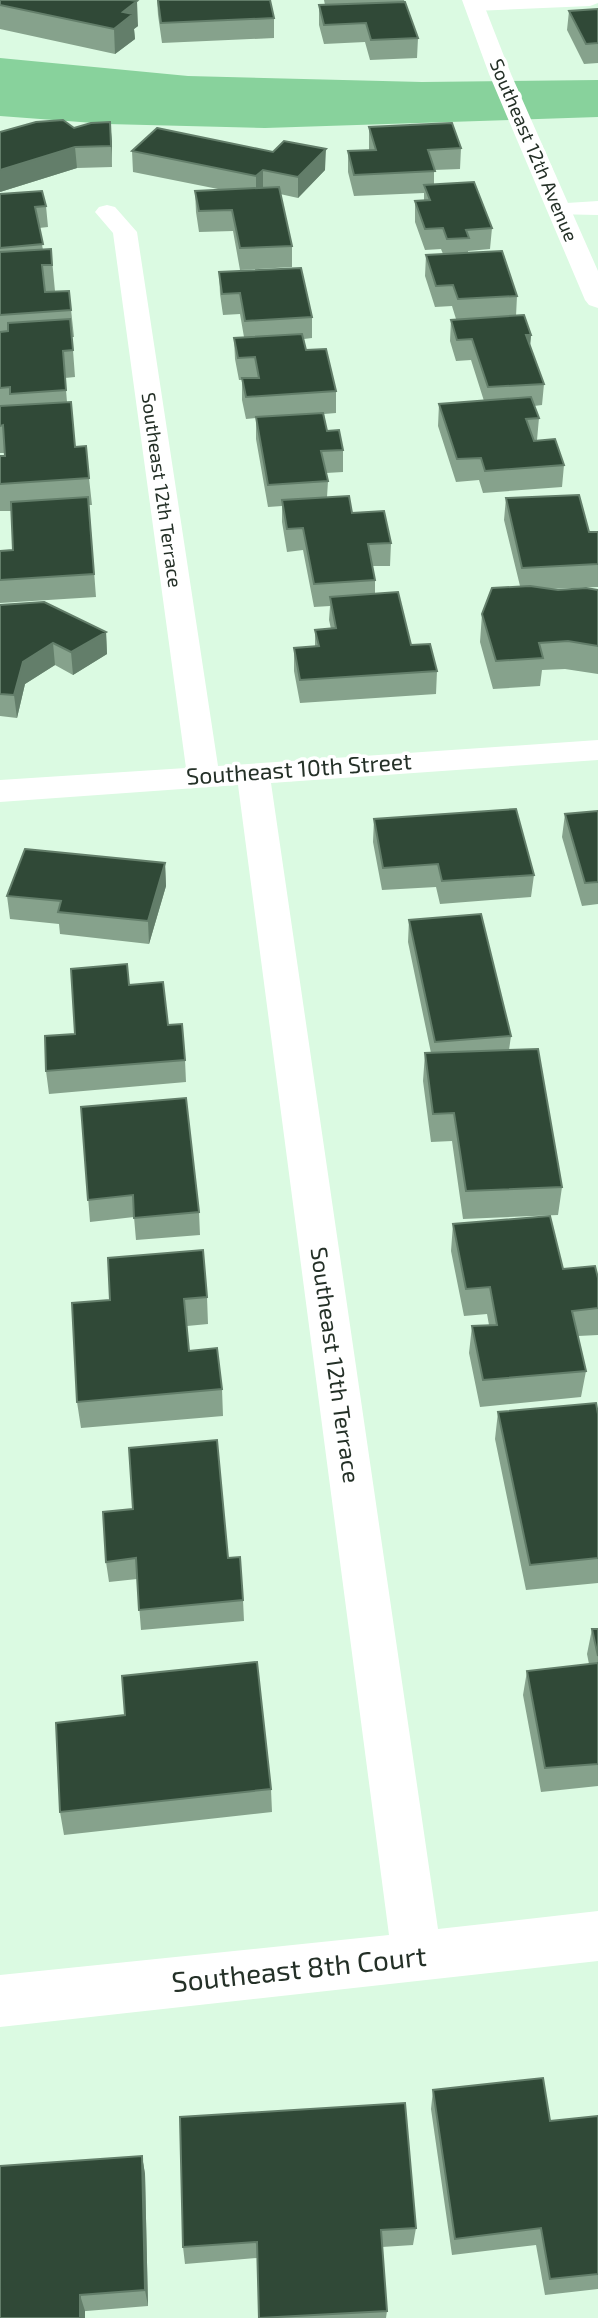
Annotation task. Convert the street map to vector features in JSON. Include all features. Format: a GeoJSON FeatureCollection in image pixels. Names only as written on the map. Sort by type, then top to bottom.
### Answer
{"type":"FeatureCollection","features":[{"type":"Feature","properties":{"kind":"street"},"geometry":{"type":"LineString","coordinates":[[473,2],[590,0]]}},
{"type":"Feature","properties":{"kind":"street","name":"Southeast 12th Avenue"},"geometry":{"type":"LineString","coordinates":[[473,2],[500,75],[598,300]]}},
{"type":"Feature","properties":{"kind":"street"},"geometry":{"type":"LineString","coordinates":[[559,209],[598,208]]}},
{"type":"Feature","properties":{"kind":"street","name":"Southeast 12th Terrace"},"geometry":{"type":"LineString","coordinates":[[107,212],[125,232],[203,775]]}},
{"type":"Feature","properties":{"kind":"street","name":"Southeast 10th Street"},"geometry":{"type":"LineString","coordinates":[[0,791],[598,750]]}},
{"type":"Feature","properties":{"kind":"street","name":"Southeast 12th Terrace"},"geometry":{"type":"LineString","coordinates":[[253,772],[417,1957]]}},
{"type":"Feature","properties":{"kind":"street","name":"Southeast 8th Court"},"geometry":{"type":"LineString","coordinates":[[0,2001],[598,1936]]}},
{"type":"Feature","properties":{"kind":"shaded area"},"geometry":{"type":"Polygon","coordinates":[[[0,58],[188,76],[422,82],[598,80],[598,117],[265,128],[107,124],[0,116],[0,58]]]}},
{"type":"Feature","properties":{"kind":"building"},"geometry":{"type":"Polygon","coordinates":[[[0,0],[137,1],[123,12],[133,14],[114,29],[0,5],[0,0]]]}},
{"type":"Feature","properties":{"kind":"building"},"geometry":{"type":"Polygon","coordinates":[[[158,0],[270,0],[274,18],[161,23],[158,0]]]}},
{"type":"Feature","properties":{"kind":"building"},"geometry":{"type":"Polygon","coordinates":[[[405,2],[418,38],[371,40],[366,23],[324,25],[319,5],[405,2]]]}},
{"type":"Feature","properties":{"kind":"building"},"geometry":{"type":"Polygon","coordinates":[[[598,9],[598,43],[586,44],[569,11],[598,9]]]}},
{"type":"Feature","properties":{"kind":"building"},"geometry":{"type":"Polygon","coordinates":[[[63,120],[74,128],[91,123],[110,122],[111,146],[75,147],[0,170],[0,132],[36,122],[63,120]]]}},
{"type":"Feature","properties":{"kind":"building"},"geometry":{"type":"Polygon","coordinates":[[[452,123],[461,148],[428,150],[435,171],[354,175],[348,151],[376,150],[369,127],[452,123]]]}},
{"type":"Feature","properties":{"kind":"building"},"geometry":{"type":"Polygon","coordinates":[[[157,128],[273,152],[284,141],[326,149],[298,177],[263,170],[256,176],[132,151],[157,128]]]}},
{"type":"Feature","properties":{"kind":"building"},"geometry":{"type":"Polygon","coordinates":[[[474,182],[492,228],[466,230],[469,238],[447,239],[443,228],[425,229],[415,201],[430,200],[424,185],[474,182]]]}},
{"type":"Feature","properties":{"kind":"building"},"geometry":{"type":"Polygon","coordinates":[[[279,187],[292,246],[240,248],[232,210],[199,211],[195,191],[279,187]]]}},
{"type":"Feature","properties":{"kind":"building"},"geometry":{"type":"Polygon","coordinates":[[[42,191],[46,206],[35,207],[43,244],[0,248],[0,194],[42,191]]]}},
{"type":"Feature","properties":{"kind":"building"},"geometry":{"type":"Polygon","coordinates":[[[51,249],[52,265],[42,265],[45,292],[69,291],[71,310],[0,315],[0,252],[51,249]]]}},
{"type":"Feature","properties":{"kind":"building"},"geometry":{"type":"Polygon","coordinates":[[[502,251],[517,296],[458,299],[453,285],[436,286],[426,255],[502,251]]]}},
{"type":"Feature","properties":{"kind":"building"},"geometry":{"type":"Polygon","coordinates":[[[301,268],[312,317],[245,321],[240,293],[222,294],[219,272],[301,268]]]}},
{"type":"Feature","properties":{"kind":"building"},"geometry":{"type":"Polygon","coordinates":[[[524,315],[531,335],[526,335],[544,384],[488,387],[472,339],[457,340],[451,320],[524,315]]]}},
{"type":"Feature","properties":{"kind":"building"},"geometry":{"type":"Polygon","coordinates":[[[70,319],[73,350],[63,351],[66,390],[10,394],[10,387],[0,388],[0,332],[8,331],[8,323],[70,319]]]}},
{"type":"Feature","properties":{"kind":"building"},"geometry":{"type":"Polygon","coordinates":[[[302,334],[306,350],[326,349],[336,391],[246,397],[242,378],[259,378],[255,357],[238,358],[234,338],[302,334]]]}},
{"type":"Feature","properties":{"kind":"building"},"geometry":{"type":"Polygon","coordinates":[[[531,397],[539,418],[526,419],[534,441],[555,439],[564,465],[485,471],[481,458],[457,459],[439,404],[531,397]]]}},
{"type":"Feature","properties":{"kind":"building"},"geometry":{"type":"Polygon","coordinates":[[[71,402],[75,447],[86,446],[89,478],[0,484],[0,456],[5,456],[0,406],[71,402]]]}},
{"type":"Feature","properties":{"kind":"building"},"geometry":{"type":"Polygon","coordinates":[[[323,413],[327,431],[339,430],[343,450],[321,451],[328,481],[268,485],[256,417],[323,413]]]}},
{"type":"Feature","properties":{"kind":"building"},"geometry":{"type":"Polygon","coordinates":[[[579,495],[589,532],[598,532],[598,564],[522,568],[506,498],[579,495]]]}},
{"type":"Feature","properties":{"kind":"building"},"geometry":{"type":"Polygon","coordinates":[[[349,496],[352,513],[384,511],[391,543],[368,544],[375,580],[314,584],[303,528],[287,529],[282,500],[349,496]]]}},
{"type":"Feature","properties":{"kind":"building"},"geometry":{"type":"Polygon","coordinates":[[[88,497],[94,574],[0,580],[0,551],[13,550],[11,502],[88,497]]]}},
{"type":"Feature","properties":{"kind":"building"},"geometry":{"type":"Polygon","coordinates":[[[530,586],[558,590],[598,590],[598,646],[568,641],[539,643],[543,658],[496,661],[482,614],[492,588],[530,586]]]}},
{"type":"Feature","properties":{"kind":"building"},"geometry":{"type":"Polygon","coordinates":[[[398,592],[411,645],[430,644],[437,671],[300,680],[294,648],[319,646],[315,630],[336,628],[330,597],[398,592]]]}},
{"type":"Feature","properties":{"kind":"building"},"geometry":{"type":"Polygon","coordinates":[[[44,602],[106,632],[71,652],[53,643],[23,662],[14,695],[0,694],[0,605],[44,602]]]}},
{"type":"Feature","properties":{"kind":"building"},"geometry":{"type":"Polygon","coordinates":[[[516,809],[534,875],[442,881],[438,864],[383,868],[374,819],[516,809]]]}},
{"type":"Feature","properties":{"kind":"building"},"geometry":{"type":"Polygon","coordinates":[[[598,811],[598,882],[585,883],[565,814],[598,811]]]}},
{"type":"Feature","properties":{"kind":"building"},"geometry":{"type":"Polygon","coordinates":[[[25,849],[165,863],[148,921],[58,912],[61,901],[7,896],[25,849]]]}},
{"type":"Feature","properties":{"kind":"building"},"geometry":{"type":"Polygon","coordinates":[[[481,914],[511,1036],[435,1042],[409,920],[481,914]]]}},
{"type":"Feature","properties":{"kind":"building"},"geometry":{"type":"Polygon","coordinates":[[[127,964],[129,985],[163,982],[168,1025],[182,1024],[185,1060],[46,1071],[45,1036],[75,1034],[71,969],[127,964]]]}},
{"type":"Feature","properties":{"kind":"building"},"geometry":{"type":"Polygon","coordinates":[[[538,1049],[562,1187],[466,1191],[454,1113],[433,1114],[425,1053],[538,1049]]]}},
{"type":"Feature","properties":{"kind":"building"},"geometry":{"type":"Polygon","coordinates":[[[186,1098],[199,1212],[134,1218],[133,1195],[88,1200],[81,1107],[186,1098]]]}},
{"type":"Feature","properties":{"kind":"building"},"geometry":{"type":"Polygon","coordinates":[[[550,1216],[563,1269],[595,1266],[598,1278],[598,1308],[572,1311],[586,1371],[483,1380],[472,1326],[497,1325],[490,1287],[466,1289],[453,1224],[550,1216]]]}},
{"type":"Feature","properties":{"kind":"building"},"geometry":{"type":"Polygon","coordinates":[[[203,1250],[207,1297],[184,1299],[189,1351],[217,1348],[222,1389],[77,1402],[72,1303],[110,1300],[108,1258],[203,1250]]]}},
{"type":"Feature","properties":{"kind":"building"},"geometry":{"type":"Polygon","coordinates":[[[596,1403],[598,1558],[530,1565],[498,1412],[596,1403]]]}},
{"type":"Feature","properties":{"kind":"building"},"geometry":{"type":"Polygon","coordinates":[[[217,1440],[228,1558],[240,1557],[243,1600],[139,1610],[136,1558],[106,1562],[103,1512],[133,1509],[129,1448],[217,1440]]]}},
{"type":"Feature","properties":{"kind":"building"},"geometry":{"type":"Polygon","coordinates":[[[592,1629],[598,1629],[598,1656],[592,1629]]]}},
{"type":"Feature","properties":{"kind":"building"},"geometry":{"type":"Polygon","coordinates":[[[257,1662],[271,1789],[60,1812],[56,1723],[125,1715],[122,1676],[257,1662]]]}},
{"type":"Feature","properties":{"kind":"building"},"geometry":{"type":"Polygon","coordinates":[[[598,1663],[598,1764],[545,1768],[527,1671],[598,1663]]]}},
{"type":"Feature","properties":{"kind":"building"},"geometry":{"type":"Polygon","coordinates":[[[543,2078],[550,2121],[598,2116],[598,2274],[550,2279],[541,2228],[455,2239],[433,2090],[543,2078]]]}},
{"type":"Feature","properties":{"kind":"building"},"geometry":{"type":"Polygon","coordinates":[[[405,2103],[416,2228],[381,2230],[387,2311],[259,2318],[257,2242],[183,2247],[180,2117],[405,2103]]]}},
{"type":"Feature","properties":{"kind":"building"},"geometry":{"type":"Polygon","coordinates":[[[142,2156],[145,2290],[80,2295],[80,2318],[0,2318],[0,2166],[142,2156]]]}}]}
